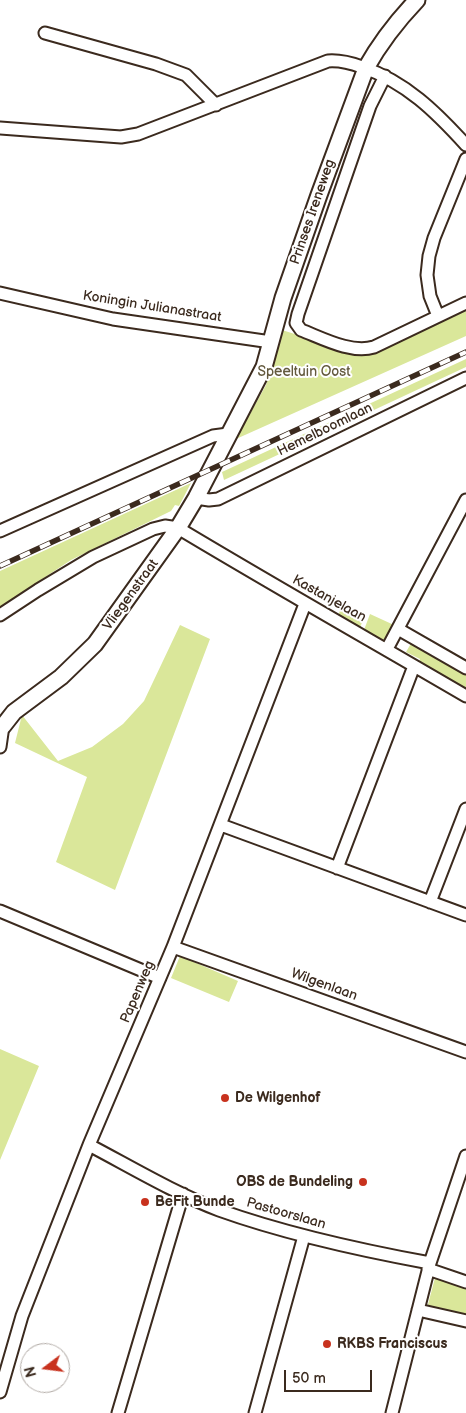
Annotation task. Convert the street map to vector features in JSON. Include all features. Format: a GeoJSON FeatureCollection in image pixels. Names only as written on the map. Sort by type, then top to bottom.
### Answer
{"type":"FeatureCollection","features":[{"type":"Feature","properties":{"kind":"main road","name":"Prinses Ireneweg"},"geometry":{"type":"LineString","coordinates":[[228,434],[260,376],[318,195],[366,68],[398,20],[417,0]]}},
{"type":"Feature","properties":{"kind":"main road","name":"Vliegenstraat"},"geometry":{"type":"LineString","coordinates":[[1,726],[14,712],[61,677],[95,644],[178,528],[196,498],[228,434]]}},
{"type":"Feature","properties":{"kind":"street"},"geometry":{"type":"LineString","coordinates":[[45,32],[156,64],[186,75],[216,106]]}},
{"type":"Feature","properties":{"kind":"street"},"geometry":{"type":"LineString","coordinates":[[0,128],[120,137],[138,134],[216,106],[328,61],[346,62],[366,68],[401,85],[424,102],[466,145]]}},
{"type":"Feature","properties":{"kind":"street"},"geometry":{"type":"LineString","coordinates":[[385,76],[370,106],[331,218],[296,319],[298,327],[301,330],[363,350],[374,347],[466,303]]}},
{"type":"Feature","properties":{"kind":"street"},"geometry":{"type":"LineString","coordinates":[[438,316],[430,296],[427,275],[429,256],[434,238],[466,159]]}},
{"type":"Feature","properties":{"kind":"street","name":"Koningin Julianastraat"},"geometry":{"type":"LineString","coordinates":[[0,293],[113,319],[271,342]]}},
{"type":"Feature","properties":{"kind":"street","name":"Hemelboomlaan"},"geometry":{"type":"LineString","coordinates":[[196,498],[218,499],[466,378]]}},
{"type":"Feature","properties":{"kind":"street"},"geometry":{"type":"LineString","coordinates":[[0,531],[213,436],[228,434]]}},
{"type":"Feature","properties":{"kind":"street"},"geometry":{"type":"LineString","coordinates":[[387,649],[463,516],[466,500]]}},
{"type":"Feature","properties":{"kind":"street"},"geometry":{"type":"LineString","coordinates":[[0,615],[93,556],[153,529],[165,526],[178,528]]}},
{"type":"Feature","properties":{"kind":"street","name":"Kastanjelaan"},"geometry":{"type":"LineString","coordinates":[[178,528],[305,604],[387,649],[466,696]]}},
{"type":"Feature","properties":{"kind":"street","name":"Papenweg"},"geometry":{"type":"LineString","coordinates":[[0,1392],[2,1375],[22,1316],[89,1145],[173,946],[305,604]]}},
{"type":"Feature","properties":{"kind":"street"},"geometry":{"type":"LineString","coordinates":[[398,629],[466,668]]}},
{"type":"Feature","properties":{"kind":"street"},"geometry":{"type":"LineString","coordinates":[[337,868],[414,666]]}},
{"type":"Feature","properties":{"kind":"street"},"geometry":{"type":"LineString","coordinates":[[0,747],[1,726]]}},
{"type":"Feature","properties":{"kind":"street"},"geometry":{"type":"LineString","coordinates":[[430,902],[466,809]]}},
{"type":"Feature","properties":{"kind":"street"},"geometry":{"type":"LineString","coordinates":[[220,826],[466,916]]}},
{"type":"Feature","properties":{"kind":"street"},"geometry":{"type":"LineString","coordinates":[[0,911],[160,978]]}},
{"type":"Feature","properties":{"kind":"street","name":"Wilgenlaan"},"geometry":{"type":"LineString","coordinates":[[173,946],[466,1052]]}},
{"type":"Feature","properties":{"kind":"street","name":"Pastoorslaan"},"geometry":{"type":"LineString","coordinates":[[89,1145],[185,1195],[219,1210],[304,1236],[429,1266],[466,1282]]}},
{"type":"Feature","properties":{"kind":"street"},"geometry":{"type":"LineString","coordinates":[[392,1413],[429,1266],[466,1156]]}},
{"type":"Feature","properties":{"kind":"street"},"geometry":{"type":"LineString","coordinates":[[118,1413],[185,1195]]}},
{"type":"Feature","properties":{"kind":"street"},"geometry":{"type":"LineString","coordinates":[[255,1413],[304,1236]]}},
{"type":"Feature","properties":{"kind":"street"},"geometry":{"type":"LineString","coordinates":[[418,1310],[466,1322]]}},
{"type":"Feature","properties":{"kind":"green space","name":"Speeltuin Oost"},"geometry":{"type":"Polygon","coordinates":[[[466,311],[466,336],[236,439],[266,385],[282,330],[361,355],[367,355],[466,311]]]}},
{"type":"Feature","properties":{"kind":"green space"},"geometry":{"type":"Polygon","coordinates":[[[466,359],[466,367],[224,480],[222,472],[466,359]]]}},
{"type":"Feature","properties":{"kind":"green space"},"geometry":{"type":"Polygon","coordinates":[[[191,483],[179,506],[175,505],[171,511],[71,560],[0,607],[0,571],[191,483]]]}},
{"type":"Feature","properties":{"kind":"green space"},"geometry":{"type":"Polygon","coordinates":[[[342,605],[365,614],[360,628],[338,616],[342,605]]]}},
{"type":"Feature","properties":{"kind":"green space"},"geometry":{"type":"Polygon","coordinates":[[[370,614],[394,625],[387,638],[380,640],[364,630],[370,614]]]}},
{"type":"Feature","properties":{"kind":"green space"},"geometry":{"type":"Polygon","coordinates":[[[180,625],[210,639],[115,890],[56,862],[87,777],[15,743],[22,715],[58,761],[92,747],[123,724],[144,701],[180,625]]]}},
{"type":"Feature","properties":{"kind":"green space"},"geometry":{"type":"Polygon","coordinates":[[[413,640],[466,671],[466,689],[419,662],[420,659],[406,652],[413,640]]]}},
{"type":"Feature","properties":{"kind":"green space"},"geometry":{"type":"Polygon","coordinates":[[[180,956],[238,981],[229,1002],[171,978],[180,956]]]}},
{"type":"Feature","properties":{"kind":"green space"},"geometry":{"type":"Polygon","coordinates":[[[0,1049],[39,1066],[0,1160],[0,1049]]]}},
{"type":"Feature","properties":{"kind":"green space"},"geometry":{"type":"Polygon","coordinates":[[[435,1278],[466,1288],[466,1318],[427,1308],[435,1278]]]}},
{"type":"Feature","properties":{"kind":"railway"},"geometry":{"type":"LineString","coordinates":[[0,566],[466,352]]}},
{"type":"Feature","properties":{"kind":"place","name":"De Wilgenhof"},"geometry":{"type":"Point","coordinates":[225,1098]}},
{"type":"Feature","properties":{"kind":"place","name":"OBS de Bundeling"},"geometry":{"type":"Point","coordinates":[363,1182]}},
{"type":"Feature","properties":{"kind":"place","name":"BeFit Bunde"},"geometry":{"type":"Point","coordinates":[145,1202]}},
{"type":"Feature","properties":{"kind":"place","name":"RKBS Franciscus"},"geometry":{"type":"Point","coordinates":[327,1344]}}]}
